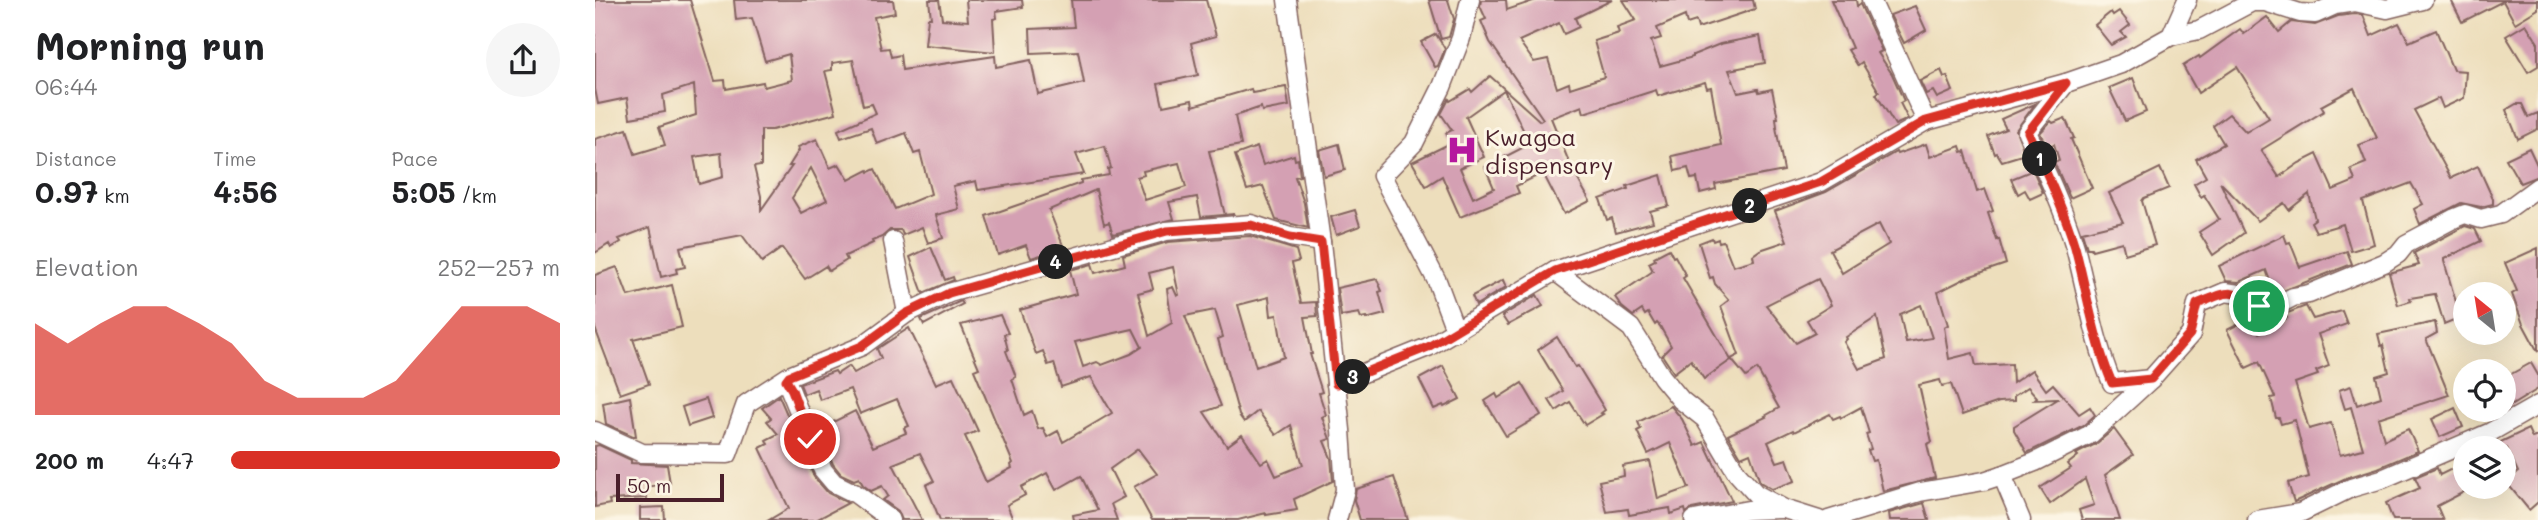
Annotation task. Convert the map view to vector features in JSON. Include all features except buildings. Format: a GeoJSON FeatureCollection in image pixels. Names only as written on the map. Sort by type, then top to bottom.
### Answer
{"type":"FeatureCollection","features":[{"type":"Feature","properties":{"kind":"street"},"geometry":{"type":"LineString","coordinates":[[1287,0],[1321,242],[1336,384],[1345,489],[1337,520]]}},
{"type":"Feature","properties":{"kind":"street"},"geometry":{"type":"LineString","coordinates":[[1456,332],[1437,281],[1382,176],[1414,143],[1442,87],[1461,38],[1470,0]]}},
{"type":"Feature","properties":{"kind":"street"},"geometry":{"type":"LineString","coordinates":[[1871,0],[1926,121]]}},
{"type":"Feature","properties":{"kind":"street"},"geometry":{"type":"LineString","coordinates":[[2171,36],[2187,0]]}},
{"type":"Feature","properties":{"kind":"street"},"geometry":{"type":"LineString","coordinates":[[1336,384],[1428,347],[1555,271],[1821,182],[1926,121],[2066,83],[2121,64],[2171,36],[2199,30],[2252,2],[2265,2],[2300,13],[2315,14],[2335,5],[2355,2],[2387,9],[2423,0]]}},
{"type":"Feature","properties":{"kind":"street"},"geometry":{"type":"LineString","coordinates":[[2066,83],[2028,132],[2058,196],[2112,383],[2151,379]]}},
{"type":"Feature","properties":{"kind":"street"},"geometry":{"type":"LineString","coordinates":[[1828,520],[1920,492],[1985,481],[2035,462],[2091,434],[2151,379],[2190,334],[2197,304],[2225,292],[2239,294],[2270,309],[2293,297],[2309,294],[2384,263],[2398,254],[2406,244],[2455,218],[2465,214],[2481,219],[2501,214],[2538,187]]}},
{"type":"Feature","properties":{"kind":"street"},"geometry":{"type":"LineString","coordinates":[[595,431],[642,453],[728,454],[746,404],[789,376],[862,346],[907,313],[949,293],[1167,231],[1251,225],[1290,237],[1321,242]]}},
{"type":"Feature","properties":{"kind":"street"},"geometry":{"type":"LineString","coordinates":[[893,241],[907,313]]}},
{"type":"Feature","properties":{"kind":"street"},"geometry":{"type":"LineString","coordinates":[[1555,271],[1631,328],[1661,377],[1681,400],[1705,419],[1737,473],[1756,494],[1784,509],[1819,520]]}},
{"type":"Feature","properties":{"kind":"street"},"geometry":{"type":"LineString","coordinates":[[786,380],[823,470],[834,483],[856,494],[891,520]]}},
{"type":"Feature","properties":{"kind":"street"},"geometry":{"type":"LineString","coordinates":[[2257,520],[2300,513],[2351,488],[2382,479],[2489,433],[2538,405]]}},
{"type":"Feature","properties":{"kind":"street"},"geometry":{"type":"LineString","coordinates":[[2002,475],[2021,520]]}},
{"type":"Feature","properties":{"kind":"street"},"geometry":{"type":"LineString","coordinates":[[1694,520],[1748,510],[1784,509]]}},
{"type":"Feature","properties":{"kind":"place","name":"Kwagoa dispensary"},"geometry":{"type":"Point","coordinates":[1462,150]}},
{"type":"Feature","properties":{"kind":"route"},"geometry":{"type":"LineString","coordinates":[[810,439],[786,380],[789,376],[862,346],[907,313],[949,293],[1078,255],[1167,231],[1223,225],[1251,225],[1290,237],[1321,242],[1336,384],[1428,347],[1555,271],[1821,182],[1926,121],[2066,83],[2028,132],[2058,196],[2112,383],[2151,379],[2190,334],[2197,304],[2225,292],[2239,294],[2259,306]]}}]}
